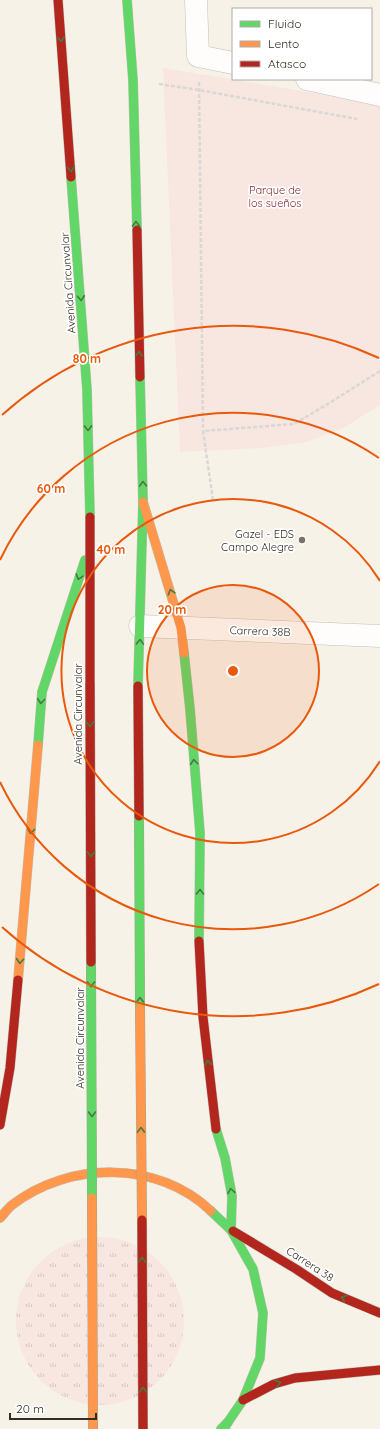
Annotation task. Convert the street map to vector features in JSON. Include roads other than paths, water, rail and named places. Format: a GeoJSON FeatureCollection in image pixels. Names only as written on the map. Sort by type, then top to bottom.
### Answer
{"type":"FeatureCollection","features":[{"type":"Feature","properties":{"kind":"main road","name":"Avenida Circunvalar"},"geometry":{"type":"LineString","coordinates":[[58,0],[87,390],[91,540],[90,686],[93,1429]]}},
{"type":"Feature","properties":{"kind":"main road"},"geometry":{"type":"LineString","coordinates":[[127,0],[133,80],[143,502],[138,686],[143,1429]]}},
{"type":"Feature","properties":{"kind":"main road"},"geometry":{"type":"LineString","coordinates":[[143,502],[181,628],[190,709],[200,833],[199,931],[203,1017],[217,1134],[225,1158],[232,1196],[230,1230]]}},
{"type":"Feature","properties":{"kind":"main road"},"geometry":{"type":"LineString","coordinates":[[0,1124],[10,1068],[14,1028],[42,692],[91,540]]}},
{"type":"Feature","properties":{"kind":"main road"},"geometry":{"type":"LineString","coordinates":[[0,1218],[12,1205],[47,1184],[86,1173],[126,1172],[166,1182],[201,1202],[230,1230],[253,1269],[263,1313],[260,1358],[243,1400],[226,1426],[221,1429]]}},
{"type":"Feature","properties":{"kind":"main road","name":"Carrera 38"},"geometry":{"type":"LineString","coordinates":[[230,1230],[296,1269],[332,1293],[380,1313]]}},
{"type":"Feature","properties":{"kind":"main road"},"geometry":{"type":"LineString","coordinates":[[243,1400],[274,1384],[296,1378],[380,1370]]}},
{"type":"Feature","properties":{"kind":"street"},"geometry":{"type":"LineString","coordinates":[[196,0],[198,56],[232,63]]}},
{"type":"Feature","properties":{"kind":"street"},"geometry":{"type":"LineString","coordinates":[[312,80],[380,95]]}},
{"type":"Feature","properties":{"kind":"street","name":"Carrera 38B"},"geometry":{"type":"LineString","coordinates":[[140,626],[380,636]]}},
{"type":"Feature","properties":{"kind":"place","name":"Gazel - EDS Campo Alegre"},"geometry":{"type":"Point","coordinates":[302,540]}},
{"type":"Feature","properties":{"kind":"park label","name":"Parque de los sueños"},"geometry":{"type":"Point","coordinates":[275,196]}}]}
